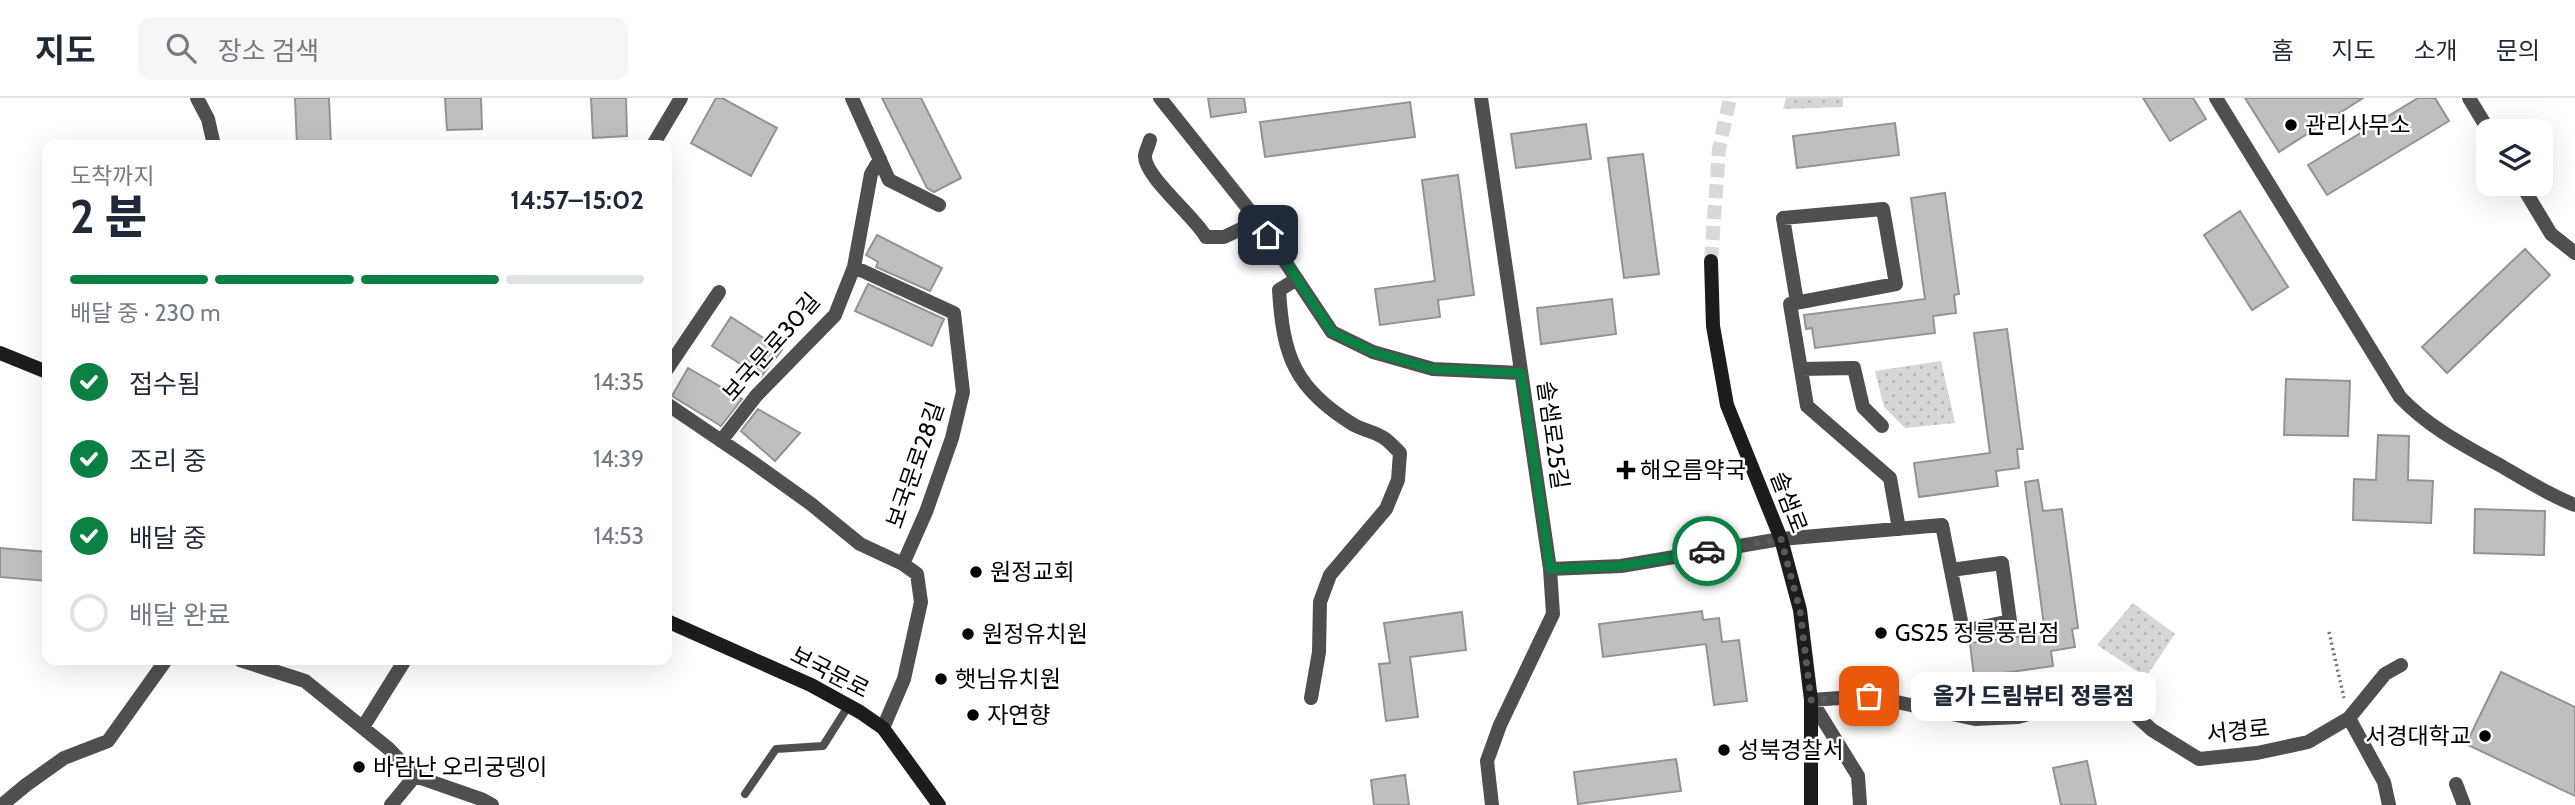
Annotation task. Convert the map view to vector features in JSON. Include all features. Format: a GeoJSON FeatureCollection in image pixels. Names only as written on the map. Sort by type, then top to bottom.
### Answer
{"type":"FeatureCollection","features":[{"type":"Feature","properties":{"kind":"main road","name":"솔샘로"},"geometry":{"type":"LineString","coordinates":[[1711,261],[1713,326],[1727,405],[1781,539],[1800,610],[1811,700],[1811,805]]}},
{"type":"Feature","properties":{"kind":"main road"},"geometry":{"type":"LineString","coordinates":[[0,353],[42,370]]}},
{"type":"Feature","properties":{"kind":"main road","name":"보국문로"},"geometry":{"type":"LineString","coordinates":[[672,623],[811,685],[849,705],[883,728],[939,805]]}},
{"type":"Feature","properties":{"kind":"street"},"geometry":{"type":"LineString","coordinates":[[197,98],[208,119],[213,140]]}},
{"type":"Feature","properties":{"kind":"street"},"geometry":{"type":"LineString","coordinates":[[656,140],[681,98]]}},
{"type":"Feature","properties":{"kind":"street"},"geometry":{"type":"LineString","coordinates":[[852,98],[889,180],[939,205]]}},
{"type":"Feature","properties":{"kind":"street","name":"솔샘로25길"},"geometry":{"type":"LineString","coordinates":[[1160,98],[1258,221],[1332,332],[1373,352],[1433,369],[1521,373],[1550,569],[1553,614],[1500,725],[1487,761],[1492,805]]}},
{"type":"Feature","properties":{"kind":"street"},"geometry":{"type":"LineString","coordinates":[[1481,98],[1521,373]]}},
{"type":"Feature","properties":{"kind":"street"},"geometry":{"type":"LineString","coordinates":[[2216,98],[2400,397],[2417,414],[2449,437],[2575,505]]}},
{"type":"Feature","properties":{"kind":"street"},"geometry":{"type":"LineString","coordinates":[[2469,98],[2482,119]]}},
{"type":"Feature","properties":{"kind":"street"},"geometry":{"type":"LineString","coordinates":[[1150,140],[1144,157],[1152,175],[1198,223],[1206,237],[1224,237],[1258,221]]}},
{"type":"Feature","properties":{"kind":"street","name":"보국문로30길"},"geometry":{"type":"LineString","coordinates":[[721,441],[756,396],[835,315],[854,267],[871,174],[880,159]]}},
{"type":"Feature","properties":{"kind":"street"},"geometry":{"type":"LineString","coordinates":[[2528,196],[2551,234],[2575,253]]}},
{"type":"Feature","properties":{"kind":"street"},"geometry":{"type":"LineString","coordinates":[[1797,302],[1783,219],[1883,209],[1896,284],[1790,304],[1807,406],[1889,478],[1899,529]]}},
{"type":"Feature","properties":{"kind":"street","name":"보국문로28길"},"geometry":{"type":"LineString","coordinates":[[854,267],[954,313],[963,392],[952,438],[926,512],[903,564],[917,574],[921,602],[904,679],[883,728]]}},
{"type":"Feature","properties":{"kind":"street"},"geometry":{"type":"LineString","coordinates":[[1297,279],[1279,290],[1281,318],[1289,356],[1312,394],[1355,425],[1384,438],[1400,453],[1398,480],[1386,509],[1330,575],[1320,602],[1319,652],[1311,698]]}},
{"type":"Feature","properties":{"kind":"street"},"geometry":{"type":"LineString","coordinates":[[672,362],[719,292]]}},
{"type":"Feature","properties":{"kind":"street"},"geometry":{"type":"LineString","coordinates":[[1801,369],[1854,368],[1863,407],[1882,426]]}},
{"type":"Feature","properties":{"kind":"street"},"geometry":{"type":"LineString","coordinates":[[672,407],[811,505],[860,544],[903,564]]}},
{"type":"Feature","properties":{"kind":"street"},"geometry":{"type":"LineString","coordinates":[[1550,569],[1621,566],[1781,539],[1942,525],[1963,631],[2010,621],[2002,563],[1951,570]]}},
{"type":"Feature","properties":{"kind":"street"},"geometry":{"type":"LineString","coordinates":[[2,805],[64,758],[107,741],[162,665]]}},
{"type":"Feature","properties":{"kind":"street"},"geometry":{"type":"LineString","coordinates":[[255,665],[305,681],[389,749],[415,776],[492,805]]}},
{"type":"Feature","properties":{"kind":"street"},"geometry":{"type":"LineString","coordinates":[[363,727],[402,665]]}},
{"type":"Feature","properties":{"kind":"street","name":"서경로"},"geometry":{"type":"LineString","coordinates":[[1811,700],[1869,696],[1975,719],[2018,717],[2074,701],[2120,701],[2152,730],[2199,759],[2258,753],[2308,742],[2349,718],[2385,674],[2401,665]]}},
{"type":"Feature","properties":{"kind":"street"},"geometry":{"type":"LineString","coordinates":[[1811,700],[1858,776],[1860,805]]}},
{"type":"Feature","properties":{"kind":"street"},"geometry":{"type":"LineString","coordinates":[[2349,718],[2385,782],[2389,805]]}},
{"type":"Feature","properties":{"kind":"street"},"geometry":{"type":"LineString","coordinates":[[391,805],[415,776]]}},
{"type":"Feature","properties":{"kind":"street"},"geometry":{"type":"LineString","coordinates":[[2456,784],[2464,805]]}},
{"type":"Feature","properties":{"kind":"lane"},"geometry":{"type":"LineString","coordinates":[[745,794],[776,749],[823,747],[849,705]]}},
{"type":"Feature","properties":{"kind":"path"},"geometry":{"type":"LineString","coordinates":[[2329,632],[2349,718]]}},
{"type":"Feature","properties":{"kind":"shaded area"},"geometry":{"type":"Polygon","coordinates":[[[1786,98],[1843,98],[1843,107],[1783,109],[1786,98]]]}},
{"type":"Feature","properties":{"kind":"shaded area"},"geometry":{"type":"Polygon","coordinates":[[[1941,361],[1955,423],[1905,428],[1884,407],[1875,371],[1941,361]]]}},
{"type":"Feature","properties":{"kind":"shaded area"},"geometry":{"type":"Polygon","coordinates":[[[2133,603],[2175,634],[2146,677],[2097,645],[2133,603]]]}},
{"type":"Feature","properties":{"kind":"building"},"geometry":{"type":"Polygon","coordinates":[[[295,98],[329,98],[331,140],[297,140],[295,98]]]}},
{"type":"Feature","properties":{"kind":"building"},"geometry":{"type":"Polygon","coordinates":[[[445,98],[481,98],[482,129],[447,130],[445,98]]]}},
{"type":"Feature","properties":{"kind":"building"},"geometry":{"type":"Polygon","coordinates":[[[591,98],[626,98],[627,136],[593,138],[591,98]]]}},
{"type":"Feature","properties":{"kind":"building"},"geometry":{"type":"Polygon","coordinates":[[[716,98],[722,98],[777,128],[751,176],[691,143],[716,98]]]}},
{"type":"Feature","properties":{"kind":"building"},"geometry":{"type":"Polygon","coordinates":[[[882,98],[921,98],[961,178],[934,192],[927,188],[882,98]]]}},
{"type":"Feature","properties":{"kind":"building"},"geometry":{"type":"Polygon","coordinates":[[[1208,98],[1244,98],[1246,112],[1211,117],[1208,98]]]}},
{"type":"Feature","properties":{"kind":"building"},"geometry":{"type":"Polygon","coordinates":[[[2143,98],[2193,98],[2206,119],[2170,141],[2143,98]]]}},
{"type":"Feature","properties":{"kind":"building","name":"관리사무소"},"geometry":{"type":"Polygon","coordinates":[[[2245,98],[2363,98],[2279,152],[2245,98]]]}},
{"type":"Feature","properties":{"kind":"building"},"geometry":{"type":"Polygon","coordinates":[[[2418,98],[2435,98],[2449,121],[2327,195],[2308,165],[2418,98]]]}},
{"type":"Feature","properties":{"kind":"building"},"geometry":{"type":"Polygon","coordinates":[[[1410,102],[1415,137],[1265,157],[1260,122],[1410,102]]]}},
{"type":"Feature","properties":{"kind":"building"},"geometry":{"type":"Polygon","coordinates":[[[1895,123],[1899,155],[1797,168],[1793,136],[1895,123]]]}},
{"type":"Feature","properties":{"kind":"building"},"geometry":{"type":"Polygon","coordinates":[[[1586,124],[1591,159],[1516,168],[1511,134],[1586,124]]]}},
{"type":"Feature","properties":{"kind":"building"},"geometry":{"type":"Polygon","coordinates":[[[1643,154],[1659,274],[1624,278],[1608,158],[1643,154]]]}},
{"type":"Feature","properties":{"kind":"building"},"geometry":{"type":"Polygon","coordinates":[[[1458,175],[1474,295],[1438,300],[1440,317],[1380,325],[1375,289],[1435,281],[1422,180],[1458,175]]]}},
{"type":"Feature","properties":{"kind":"building"},"geometry":{"type":"Polygon","coordinates":[[[1945,193],[1959,294],[1954,295],[1956,313],[1933,316],[1935,333],[1815,348],[1812,328],[1806,329],[1804,315],[1925,299],[1911,198],[1945,193]]]}},
{"type":"Feature","properties":{"kind":"building"},"geometry":{"type":"Polygon","coordinates":[[[2240,211],[2288,287],[2252,310],[2204,235],[2240,211]]]}},
{"type":"Feature","properties":{"kind":"building"},"geometry":{"type":"Polygon","coordinates":[[[877,235],[942,268],[930,291],[876,267],[878,262],[866,255],[877,235]]]}},
{"type":"Feature","properties":{"kind":"building"},"geometry":{"type":"Polygon","coordinates":[[[2525,249],[2550,275],[2447,373],[2422,347],[2525,249]]]}},
{"type":"Feature","properties":{"kind":"building"},"geometry":{"type":"Polygon","coordinates":[[[868,284],[944,319],[932,346],[855,311],[868,284]]]}},
{"type":"Feature","properties":{"kind":"building"},"geometry":{"type":"Polygon","coordinates":[[[1612,299],[1616,334],[1541,344],[1537,308],[1612,299]]]}},
{"type":"Feature","properties":{"kind":"building"},"geometry":{"type":"Polygon","coordinates":[[[731,317],[782,350],[761,377],[712,346],[731,317]]]}},
{"type":"Feature","properties":{"kind":"building"},"geometry":{"type":"Polygon","coordinates":[[[2007,329],[2023,449],[2017,449],[2019,468],[1996,471],[1998,486],[1919,497],[1914,463],[1990,453],[1974,333],[2007,329]]]}},
{"type":"Feature","properties":{"kind":"building"},"geometry":{"type":"Polygon","coordinates":[[[688,368],[742,399],[721,426],[672,396],[688,368]]]}},
{"type":"Feature","properties":{"kind":"building"},"geometry":{"type":"Polygon","coordinates":[[[2286,379],[2350,381],[2348,436],[2284,435],[2286,379]]]}},
{"type":"Feature","properties":{"kind":"building"},"geometry":{"type":"Polygon","coordinates":[[[758,409],[800,433],[775,461],[741,431],[758,409]]]}},
{"type":"Feature","properties":{"kind":"building"},"geometry":{"type":"Polygon","coordinates":[[[2378,435],[2409,436],[2408,480],[2433,481],[2431,523],[2353,520],[2354,479],[2376,480],[2378,435]]]}},
{"type":"Feature","properties":{"kind":"building"},"geometry":{"type":"Polygon","coordinates":[[[2038,480],[2043,511],[2062,509],[2078,628],[2072,629],[2075,647],[2051,651],[2053,666],[1974,677],[1970,643],[2045,633],[2025,482],[2038,480]]]}},
{"type":"Feature","properties":{"kind":"building"},"geometry":{"type":"Polygon","coordinates":[[[2475,509],[2545,511],[2544,555],[2474,553],[2475,509]]]}},
{"type":"Feature","properties":{"kind":"building"},"geometry":{"type":"Polygon","coordinates":[[[0,548],[42,552],[42,581],[0,577],[0,548]]]}},
{"type":"Feature","properties":{"kind":"building"},"geometry":{"type":"Polygon","coordinates":[[[1702,611],[1703,620],[1719,618],[1722,642],[1739,640],[1747,701],[1714,705],[1706,644],[1603,657],[1599,624],[1702,611]]]}},
{"type":"Feature","properties":{"kind":"building"},"geometry":{"type":"Polygon","coordinates":[[[1462,612],[1466,650],[1410,657],[1418,717],[1386,721],[1379,664],[1390,663],[1384,623],[1462,612]]]}},
{"type":"Feature","properties":{"kind":"building"},"geometry":{"type":"Polygon","coordinates":[[[2501,672],[2575,707],[2575,796],[2466,744],[2501,672]]]}},
{"type":"Feature","properties":{"kind":"building"},"geometry":{"type":"Polygon","coordinates":[[[1676,759],[1681,791],[1578,804],[1574,772],[1676,759]]]}},
{"type":"Feature","properties":{"kind":"building"},"geometry":{"type":"Polygon","coordinates":[[[2087,761],[2096,805],[2061,805],[2053,768],[2087,761]]]}},
{"type":"Feature","properties":{"kind":"building"},"geometry":{"type":"Polygon","coordinates":[[[1405,775],[1409,805],[1374,805],[1371,780],[1405,775]]]}},
{"type":"Feature","properties":{"kind":"tunnel"},"geometry":{"type":"LineString","coordinates":[[1711,261],[1719,149],[1730,98]]}},
{"type":"Feature","properties":{"kind":"way so far"},"geometry":{"type":"LineString","coordinates":[[1707,551],[1781,539],[1800,610],[1811,700],[1869,696]]}},
{"type":"Feature","properties":{"kind":"place","name":"관리사무소"},"geometry":{"type":"Point","coordinates":[2291,125]}},
{"type":"Feature","properties":{"kind":"place","name":"해오름약국"},"geometry":{"type":"Point","coordinates":[1626,470]}},
{"type":"Feature","properties":{"kind":"place","name":"원정교회"},"geometry":{"type":"Point","coordinates":[976,572]}},
{"type":"Feature","properties":{"kind":"place","name":"GS25 정릉풍림점"},"geometry":{"type":"Point","coordinates":[1881,633]}},
{"type":"Feature","properties":{"kind":"place","name":"원정유치원"},"geometry":{"type":"Point","coordinates":[968,634]}},
{"type":"Feature","properties":{"kind":"place","name":"햇님유치원"},"geometry":{"type":"Point","coordinates":[941,679]}},
{"type":"Feature","properties":{"kind":"place","name":"올가 드림뷰티 정릉점"},"geometry":{"type":"Point","coordinates":[1869,696]}},
{"type":"Feature","properties":{"kind":"place","name":"자연향"},"geometry":{"type":"Point","coordinates":[973,715]}},
{"type":"Feature","properties":{"kind":"place","name":"서경대학교"},"geometry":{"type":"Point","coordinates":[2485,736]}},
{"type":"Feature","properties":{"kind":"place","name":"성북경찰서"},"geometry":{"type":"Point","coordinates":[1724,750]}},
{"type":"Feature","properties":{"kind":"place","name":"바람난 오리궁뎅이"},"geometry":{"type":"Point","coordinates":[359,767]}},
{"type":"Feature","properties":{"kind":"route"},"geometry":{"type":"LineString","coordinates":[[1268,235],[1332,332],[1373,352],[1433,369],[1521,373],[1550,569],[1621,566],[1707,551]]}}]}
